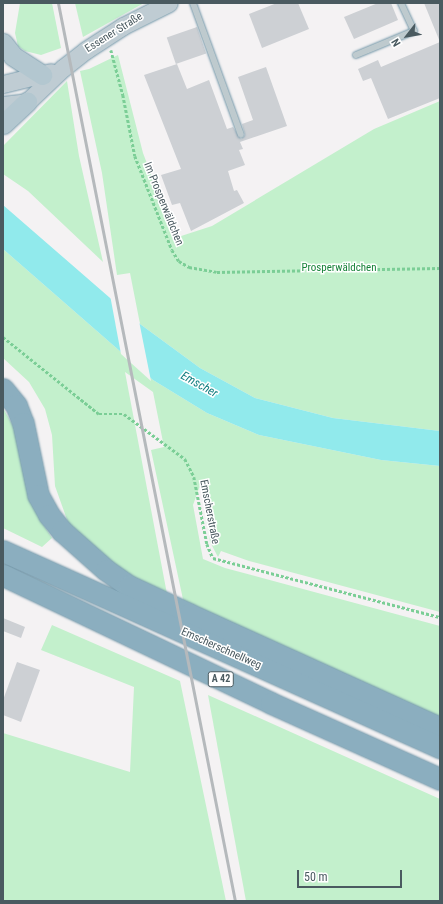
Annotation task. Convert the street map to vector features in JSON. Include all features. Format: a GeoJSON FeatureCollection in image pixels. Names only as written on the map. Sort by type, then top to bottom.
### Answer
{"type":"FeatureCollection","features":[{"type":"Feature","properties":{"kind":"highway"},"geometry":{"type":"LineString","coordinates":[[3,389],[16,405],[23,423],[38,495],[49,514],[62,531],[106,570],[129,586],[440,728]]}},
{"type":"Feature","properties":{"kind":"highway","name":"Emscherschnellweg"},"geometry":{"type":"LineString","coordinates":[[3,551],[440,747]]}},
{"type":"Feature","properties":{"kind":"highway","name":"A 42"},"geometry":{"type":"LineString","coordinates":[[3,575],[272,703],[440,779]]}},
{"type":"Feature","properties":{"kind":"main road","name":"Essener Straße"},"geometry":{"type":"LineString","coordinates":[[27,102],[63,68],[107,36],[169,3]]}},
{"type":"Feature","properties":{"kind":"main road"},"geometry":{"type":"LineString","coordinates":[[3,43],[13,56],[42,75]]}},
{"type":"Feature","properties":{"kind":"main road","name":"Essener Straße"},"geometry":{"type":"LineString","coordinates":[[3,84],[42,75],[63,68]]}},
{"type":"Feature","properties":{"kind":"main road"},"geometry":{"type":"LineString","coordinates":[[3,105],[27,102]]}},
{"type":"Feature","properties":{"kind":"main road"},"geometry":{"type":"LineString","coordinates":[[3,124],[27,102]]}},
{"type":"Feature","properties":{"kind":"lane"},"geometry":{"type":"LineString","coordinates":[[193,3],[242,135]]}},
{"type":"Feature","properties":{"kind":"lane"},"geometry":{"type":"LineString","coordinates":[[356,55],[414,31],[401,3]]}},
{"type":"Feature","properties":{"kind":"path","name":"Im Prosperwäldchen"},"geometry":{"type":"LineString","coordinates":[[107,36],[124,95],[135,156],[172,250],[179,261],[189,267],[217,272],[440,268]]}},
{"type":"Feature","properties":{"kind":"path","name":"Emscherstraße"},"geometry":{"type":"LineString","coordinates":[[3,337],[99,414],[124,414],[185,460],[194,477],[207,544],[213,558],[440,617]]}},
{"type":"Feature","properties":{"kind":"green space"},"geometry":{"type":"Polygon","coordinates":[[[20,3],[52,3],[61,48],[41,55],[25,51],[18,46],[15,33],[20,3]]]}},
{"type":"Feature","properties":{"kind":"green space"},"geometry":{"type":"Polygon","coordinates":[[[75,3],[144,3],[83,37],[75,3]]]}},
{"type":"Feature","properties":{"kind":"green space","name":"Prosperwäldchen"},"geometry":{"type":"Polygon","coordinates":[[[118,55],[143,153],[175,238],[212,226],[374,129],[440,101],[440,431],[333,418],[255,398],[200,368],[140,324],[130,273],[117,275],[102,173],[80,71],[89,69],[118,55]]]}},
{"type":"Feature","properties":{"kind":"green space"},"geometry":{"type":"Polygon","coordinates":[[[67,81],[79,156],[103,262],[28,191],[3,174],[3,146],[67,81]]]}},
{"type":"Feature","properties":{"kind":"green space"},"geometry":{"type":"Polygon","coordinates":[[[3,249],[153,380],[207,413],[259,435],[381,460],[440,466],[440,612],[249,561],[221,551],[218,557],[210,542],[202,480],[193,505],[203,559],[225,568],[440,626],[440,720],[184,604],[151,450],[164,447],[153,392],[125,372],[167,594],[120,572],[70,528],[55,486],[52,435],[45,409],[29,382],[3,358],[3,249]]]}},
{"type":"Feature","properties":{"kind":"green space"},"geometry":{"type":"Polygon","coordinates":[[[3,408],[16,431],[39,518],[52,538],[42,547],[3,528],[3,408]]]}},
{"type":"Feature","properties":{"kind":"green space"},"geometry":{"type":"Polygon","coordinates":[[[52,625],[180,681],[226,901],[3,901],[3,733],[130,772],[134,687],[41,650],[52,625]]]}},
{"type":"Feature","properties":{"kind":"green space"},"geometry":{"type":"Polygon","coordinates":[[[208,695],[440,799],[440,901],[246,901],[208,695]]]}},
{"type":"Feature","properties":{"kind":"water","name":"Emscher"},"geometry":{"type":"Polygon","coordinates":[[[3,205],[140,324],[200,368],[255,398],[333,418],[440,431],[440,466],[381,460],[259,435],[207,413],[153,380],[3,249],[3,205]]]}},
{"type":"Feature","properties":{"kind":"pier"},"geometry":{"type":"Polygon","coordinates":[[[110,295],[139,321],[151,381],[121,354],[110,295]]]}},
{"type":"Feature","properties":{"kind":"building"},"geometry":{"type":"Polygon","coordinates":[[[277,3],[298,3],[309,29],[262,48],[249,14],[277,3]]]}},
{"type":"Feature","properties":{"kind":"building"},"geometry":{"type":"Polygon","coordinates":[[[378,3],[391,3],[398,20],[354,39],[344,17],[378,3]]]}},
{"type":"Feature","properties":{"kind":"building"},"geometry":{"type":"Polygon","coordinates":[[[424,3],[440,3],[440,42],[424,3]]]}},
{"type":"Feature","properties":{"kind":"building"},"geometry":{"type":"Polygon","coordinates":[[[197,27],[206,53],[176,64],[167,37],[197,27]]]}},
{"type":"Feature","properties":{"kind":"building"},"geometry":{"type":"Polygon","coordinates":[[[440,42],[440,98],[388,119],[371,78],[363,81],[358,69],[378,60],[381,67],[440,42]]]}},
{"type":"Feature","properties":{"kind":"building"},"geometry":{"type":"Polygon","coordinates":[[[177,64],[187,89],[209,80],[227,129],[233,127],[241,139],[245,135],[242,124],[253,120],[238,77],[266,67],[287,126],[240,142],[243,149],[239,150],[245,165],[228,171],[234,191],[237,190],[244,203],[191,231],[180,203],[172,205],[161,175],[181,169],[144,75],[177,64]]]}},
{"type":"Feature","properties":{"kind":"building"},"geometry":{"type":"Polygon","coordinates":[[[3,618],[25,627],[21,638],[3,631],[3,618]]]}},
{"type":"Feature","properties":{"kind":"building"},"geometry":{"type":"Polygon","coordinates":[[[17,662],[40,670],[21,722],[3,715],[3,700],[17,662]]]}},
{"type":"Feature","properties":{"kind":"railway"},"geometry":{"type":"LineString","coordinates":[[58,3],[235,901]]}}]}
